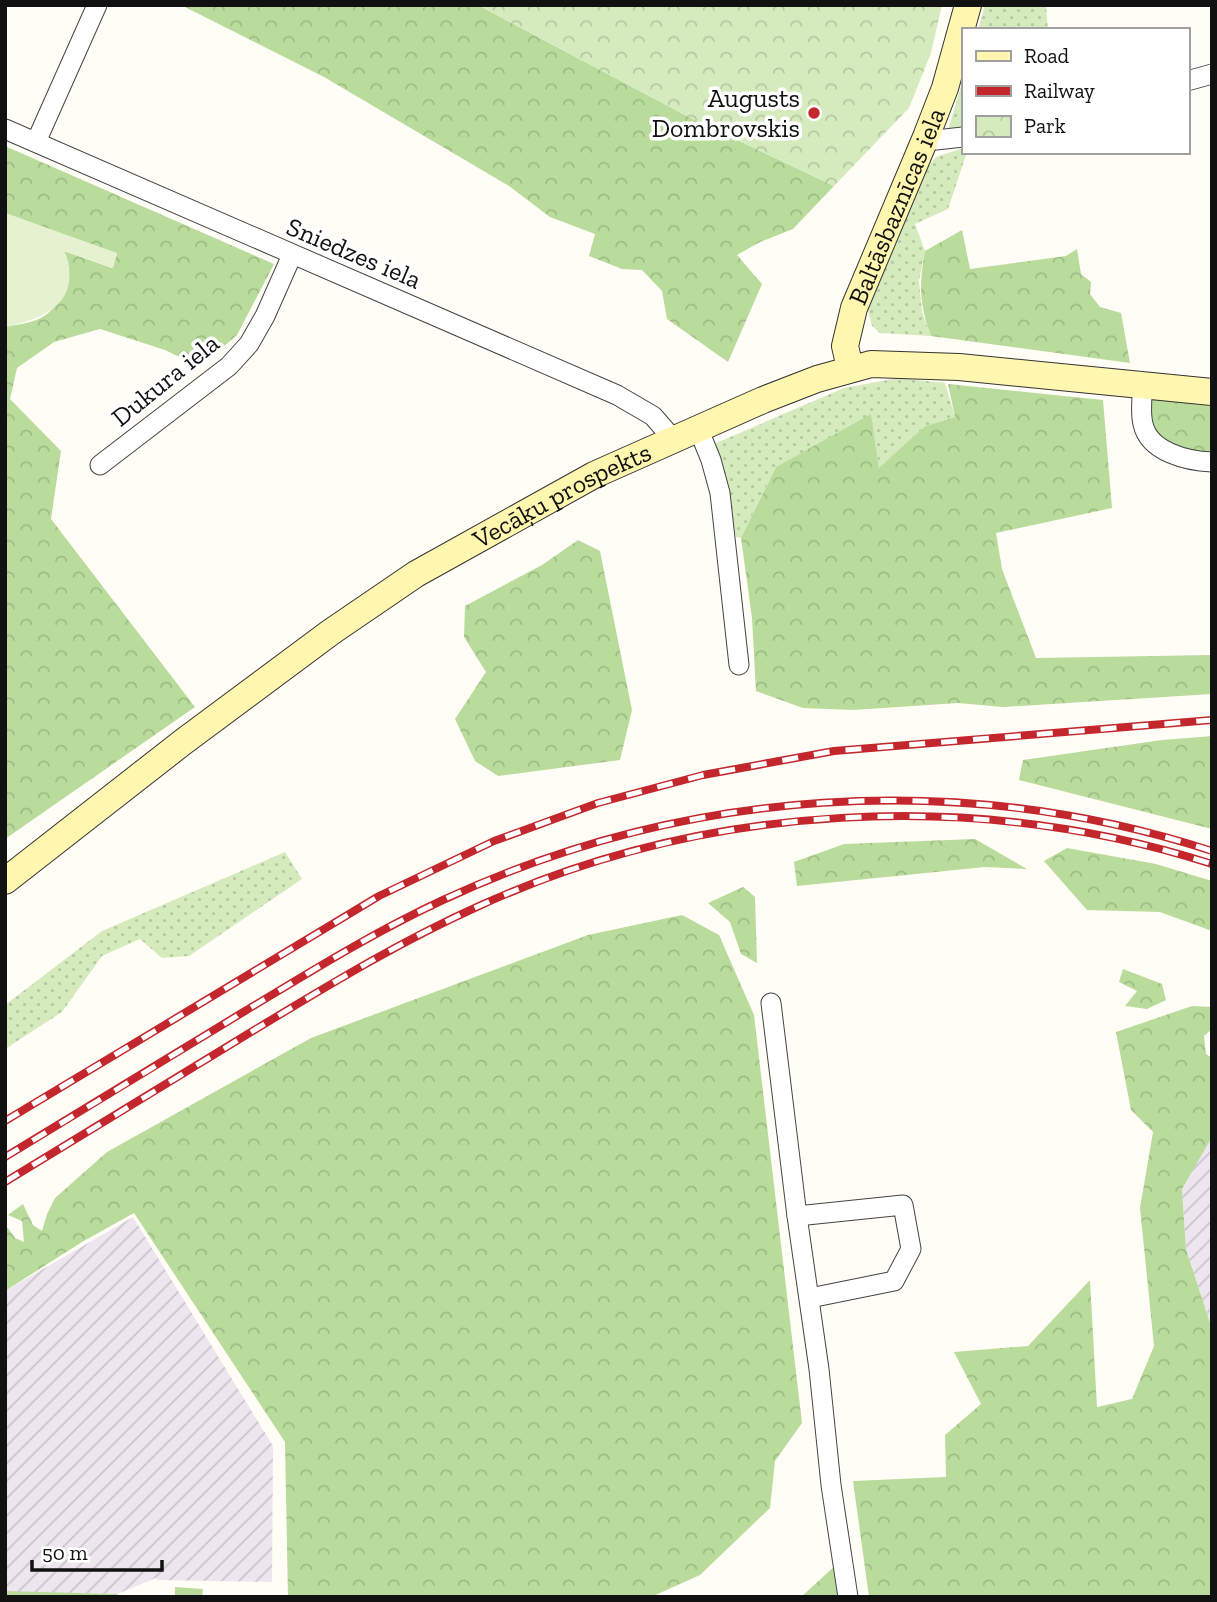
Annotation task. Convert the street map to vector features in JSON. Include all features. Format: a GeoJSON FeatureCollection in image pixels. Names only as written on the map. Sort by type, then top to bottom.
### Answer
{"type":"FeatureCollection","features":[{"type":"Feature","properties":{"kind":"main road","name":"Baltāsbaznīcas iela"},"geometry":{"type":"LineString","coordinates":[[850,368],[845,345],[853,308],[945,88],[968,5]]}},
{"type":"Feature","properties":{"kind":"main road","name":"Vecāķu prospekts"},"geometry":{"type":"LineString","coordinates":[[5,881],[204,726],[415,574],[583,480],[774,396],[850,368],[871,364],[959,367],[1212,392]]}},
{"type":"Feature","properties":{"kind":"street"},"geometry":{"type":"LineString","coordinates":[[36,142],[97,5]]}},
{"type":"Feature","properties":{"kind":"street"},"geometry":{"type":"LineString","coordinates":[[1189,80],[1212,74]]}},
{"type":"Feature","properties":{"kind":"street","name":"Sniedzes iela"},"geometry":{"type":"LineString","coordinates":[[5,129],[617,395],[653,416],[673,439]]}},
{"type":"Feature","properties":{"kind":"street"},"geometry":{"type":"LineString","coordinates":[[926,137],[936,140],[962,137]]}},
{"type":"Feature","properties":{"kind":"street","name":"Dukura iela"},"geometry":{"type":"LineString","coordinates":[[100,465],[229,366],[249,344],[292,255]]}},
{"type":"Feature","properties":{"kind":"street"},"geometry":{"type":"LineString","coordinates":[[1143,384],[1142,418],[1147,437],[1169,453],[1189,460],[1212,462]]}},
{"type":"Feature","properties":{"kind":"street"},"geometry":{"type":"LineString","coordinates":[[698,428],[720,493],[739,665]]}},
{"type":"Feature","properties":{"kind":"street"},"geometry":{"type":"LineString","coordinates":[[771,1003],[797,1216],[810,1298],[831,1485],[848,1597]]}},
{"type":"Feature","properties":{"kind":"street"},"geometry":{"type":"LineString","coordinates":[[797,1216],[903,1205],[911,1249],[894,1281],[810,1298]]}},
{"type":"Feature","properties":{"kind":"shaded area"},"geometry":{"type":"Polygon","coordinates":[[[1212,1122],[1212,1329],[1186,1249],[1182,1189],[1212,1122]]]}},
{"type":"Feature","properties":{"kind":"shaded area"},"geometry":{"type":"Polygon","coordinates":[[[133,1217],[273,1446],[272,1582],[156,1578],[117,1594],[5,1592],[5,1291],[133,1217]]]}},
{"type":"Feature","properties":{"kind":"green space"},"geometry":{"type":"Polygon","coordinates":[[[181,5],[478,5],[687,116],[834,186],[793,229],[760,242],[737,255],[762,284],[728,362],[667,319],[662,291],[642,270],[622,269],[589,256],[595,234],[550,217],[509,186],[324,77],[181,5]]]}},
{"type":"Feature","properties":{"kind":"green space"},"geometry":{"type":"Polygon","coordinates":[[[478,5],[942,5],[931,53],[909,108],[834,186],[687,116],[478,5]]]}},
{"type":"Feature","properties":{"kind":"green space"},"geometry":{"type":"Polygon","coordinates":[[[985,5],[1046,5],[1048,28],[979,28],[985,5]]]}},
{"type":"Feature","properties":{"kind":"green space"},"geometry":{"type":"Polygon","coordinates":[[[962,83],[962,127],[948,130],[962,83]]]}},
{"type":"Feature","properties":{"kind":"green space"},"geometry":{"type":"Polygon","coordinates":[[[5,146],[274,264],[237,335],[200,367],[165,350],[100,329],[54,342],[17,368],[10,399],[61,451],[51,519],[195,707],[5,839],[5,327],[38,319],[60,301],[69,277],[64,251],[112,268],[117,254],[5,213],[5,146]]]}},
{"type":"Feature","properties":{"kind":"green space"},"geometry":{"type":"Polygon","coordinates":[[[962,148],[962,154],[966,154],[948,209],[915,224],[925,251],[919,281],[922,312],[931,336],[880,333],[872,326],[868,310],[922,173],[936,157],[962,148]]]}},
{"type":"Feature","properties":{"kind":"green space"},"geometry":{"type":"Polygon","coordinates":[[[5,213],[117,253],[113,268],[64,251],[69,268],[69,283],[65,295],[48,312],[5,327],[5,213]]]}},
{"type":"Feature","properties":{"kind":"green space"},"geometry":{"type":"Polygon","coordinates":[[[962,230],[970,269],[1066,256],[1077,249],[1081,274],[1091,282],[1090,294],[1100,307],[1121,313],[1130,363],[931,336],[921,294],[925,251],[962,230]]]}},
{"type":"Feature","properties":{"kind":"green space"},"geometry":{"type":"Polygon","coordinates":[[[898,378],[945,383],[955,417],[925,426],[879,469],[871,415],[776,467],[741,538],[736,537],[714,444],[844,388],[898,378]]]}},
{"type":"Feature","properties":{"kind":"green space"},"geometry":{"type":"Polygon","coordinates":[[[948,384],[1103,400],[1112,508],[996,533],[1002,569],[1036,658],[1212,655],[1212,694],[1003,707],[958,703],[853,710],[803,708],[756,691],[752,618],[741,538],[776,467],[871,414],[879,468],[925,426],[955,417],[948,384]]]}},
{"type":"Feature","properties":{"kind":"green space"},"geometry":{"type":"Polygon","coordinates":[[[1149,399],[1212,406],[1212,453],[1195,455],[1165,442],[1148,425],[1149,399]]]}},
{"type":"Feature","properties":{"kind":"green space"},"geometry":{"type":"Polygon","coordinates":[[[578,540],[600,551],[632,710],[620,760],[498,776],[475,761],[455,719],[486,672],[464,637],[465,606],[542,565],[578,540]]]}},
{"type":"Feature","properties":{"kind":"green space"},"geometry":{"type":"Polygon","coordinates":[[[1212,736],[1212,829],[1019,780],[1023,760],[1162,740],[1212,736]]]}},
{"type":"Feature","properties":{"kind":"green space"},"geometry":{"type":"Polygon","coordinates":[[[975,839],[1027,869],[985,867],[797,886],[794,862],[844,844],[975,839]]]}},
{"type":"Feature","properties":{"kind":"green space"},"geometry":{"type":"Polygon","coordinates":[[[1067,848],[1156,864],[1212,881],[1212,931],[1160,912],[1087,910],[1044,861],[1067,848]]]}},
{"type":"Feature","properties":{"kind":"green space"},"geometry":{"type":"Polygon","coordinates":[[[285,852],[302,879],[189,956],[162,958],[140,939],[102,956],[62,1012],[5,1049],[5,1005],[102,931],[285,852]]]}},
{"type":"Feature","properties":{"kind":"green space"},"geometry":{"type":"Polygon","coordinates":[[[743,887],[755,897],[757,963],[741,954],[730,922],[708,903],[743,887]]]}},
{"type":"Feature","properties":{"kind":"green space"},"geometry":{"type":"Polygon","coordinates":[[[682,915],[719,935],[754,1015],[802,1423],[775,1461],[770,1508],[700,1575],[651,1597],[288,1597],[285,1442],[134,1213],[5,1291],[5,1228],[8,1228],[15,1238],[24,1242],[22,1221],[8,1215],[23,1204],[33,1225],[42,1231],[55,1198],[107,1152],[311,1038],[588,935],[682,915]]]}},
{"type":"Feature","properties":{"kind":"green space"},"geometry":{"type":"Polygon","coordinates":[[[1123,969],[1162,984],[1166,1000],[1147,1009],[1125,1006],[1137,991],[1119,982],[1123,969]]]}},
{"type":"Feature","properties":{"kind":"green space"},"geometry":{"type":"Polygon","coordinates":[[[1192,1006],[1212,1007],[1212,1029],[1204,1036],[1206,1054],[1212,1058],[1212,1137],[1182,1189],[1186,1249],[1212,1329],[1212,1597],[869,1597],[853,1481],[946,1477],[945,1435],[981,1404],[954,1352],[1028,1346],[1090,1280],[1097,1407],[1132,1399],[1154,1346],[1140,1208],[1153,1132],[1131,1110],[1116,1032],[1192,1006]]]}},
{"type":"Feature","properties":{"kind":"green space"},"geometry":{"type":"Polygon","coordinates":[[[837,1564],[840,1597],[801,1597],[837,1564]]]}},
{"type":"Feature","properties":{"kind":"green space"},"geometry":{"type":"Polygon","coordinates":[[[175,1587],[203,1589],[202,1597],[175,1597],[175,1587]]]}},
{"type":"Feature","properties":{"kind":"green space"},"geometry":{"type":"Polygon","coordinates":[[[5,1591],[117,1594],[121,1597],[5,1597],[5,1591]]]}},
{"type":"Feature","properties":{"kind":"railway"},"geometry":{"type":"LineString","coordinates":[[5,1121],[379,896],[494,841],[598,803],[703,775],[834,751],[1212,720]]}},
{"type":"Feature","properties":{"kind":"railway"},"geometry":{"type":"LineString","coordinates":[[5,1157],[392,925],[443,900],[535,862],[629,834],[725,814],[823,803],[921,801],[1019,808],[1116,825],[1212,851]]}},
{"type":"Feature","properties":{"kind":"railway"},"geometry":{"type":"LineString","coordinates":[[5,1182],[311,996],[422,934],[479,906],[566,872],[656,845],[748,827],[841,818],[936,817],[1029,824],[1122,840],[1212,864]]}},
{"type":"Feature","properties":{"kind":"place","name":"Augusts Dombrovskis"},"geometry":{"type":"Point","coordinates":[814,113]}}]}
